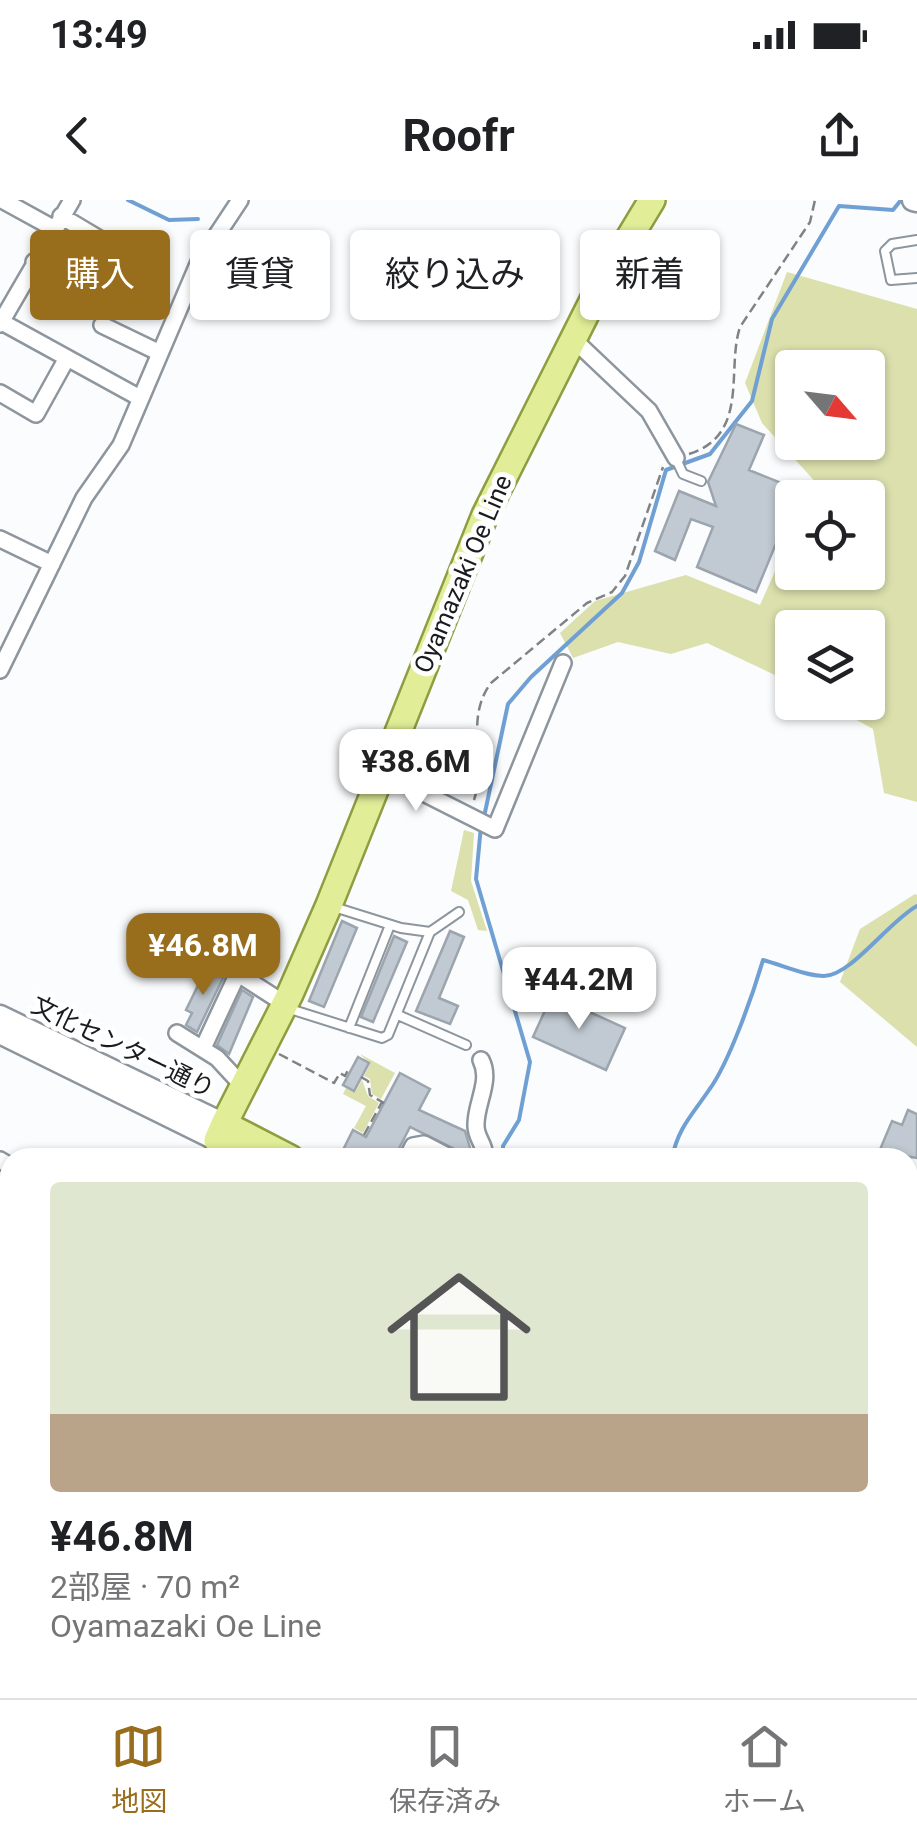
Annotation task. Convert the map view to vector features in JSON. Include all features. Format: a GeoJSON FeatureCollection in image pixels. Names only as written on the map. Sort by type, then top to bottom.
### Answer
{"type":"FeatureCollection","features":[{"type":"Feature","properties":{"kind":"main road","name":"Oyamazaki Oe Line"},"geometry":{"type":"LineString","coordinates":[[217,1141],[285,1004],[328,905],[384,773],[460,570],[572,338],[652,200]]}},
{"type":"Feature","properties":{"kind":"main road"},"geometry":{"type":"LineString","coordinates":[[217,1141],[247,1148]]}},
{"type":"Feature","properties":{"kind":"street"},"geometry":{"type":"LineString","coordinates":[[2,200],[75,230]]}},
{"type":"Feature","properties":{"kind":"street"},"geometry":{"type":"LineString","coordinates":[[52,230],[72,200]]}},
{"type":"Feature","properties":{"kind":"street"},"geometry":{"type":"LineString","coordinates":[[0,670],[84,498],[121,446],[200,262],[240,200]]}},
{"type":"Feature","properties":{"kind":"street"},"geometry":{"type":"LineString","coordinates":[[30,269],[0,323],[140,398]]}},
{"type":"Feature","properties":{"kind":"street"},"geometry":{"type":"LineString","coordinates":[[102,325],[160,353]]}},
{"type":"Feature","properties":{"kind":"street"},"geometry":{"type":"LineString","coordinates":[[572,338],[649,410],[676,459]]}},
{"type":"Feature","properties":{"kind":"street"},"geometry":{"type":"LineString","coordinates":[[0,393],[36,414],[66,358]]}},
{"type":"Feature","properties":{"kind":"street"},"geometry":{"type":"LineString","coordinates":[[0,539],[52,564]]}},
{"type":"Feature","properties":{"kind":"street"},"geometry":{"type":"LineString","coordinates":[[384,773],[495,828],[563,663]]}},
{"type":"Feature","properties":{"kind":"street"},"geometry":{"type":"LineString","coordinates":[[212,957],[285,1004]]}},
{"type":"Feature","properties":{"kind":"street"},"geometry":{"type":"LineString","coordinates":[[204,1048],[238,973]]}},
{"type":"Feature","properties":{"kind":"street","name":"文化センター通り"},"geometry":{"type":"LineString","coordinates":[[0,1016],[217,1141]]}},
{"type":"Feature","properties":{"kind":"street"},"geometry":{"type":"LineString","coordinates":[[177,1032],[204,1048],[242,1085]]}},
{"type":"Feature","properties":{"kind":"street","name":"文化センター通り"},"geometry":{"type":"LineString","coordinates":[[0,1033],[217,1141]]}},
{"type":"Feature","properties":{"kind":"street"},"geometry":{"type":"LineString","coordinates":[[481,1060],[485,1075],[475,1128],[484,1148]]}},
{"type":"Feature","properties":{"kind":"lane"},"geometry":{"type":"LineString","coordinates":[[917,240],[892,244],[886,251],[890,280],[917,278]]}},
{"type":"Feature","properties":{"kind":"lane"},"geometry":{"type":"LineString","coordinates":[[676,459],[683,474],[700,481]]}},
{"type":"Feature","properties":{"kind":"lane"},"geometry":{"type":"LineString","coordinates":[[328,905],[390,925],[430,932]]}},
{"type":"Feature","properties":{"kind":"lane"},"geometry":{"type":"LineString","coordinates":[[285,1004],[293,1011],[382,1038],[394,1028],[430,932],[459,912]]}},
{"type":"Feature","properties":{"kind":"lane"},"geometry":{"type":"LineString","coordinates":[[349,1028],[390,925]]}},
{"type":"Feature","properties":{"kind":"lane"},"geometry":{"type":"LineString","coordinates":[[398,1016],[466,1044]]}},
{"type":"Feature","properties":{"kind":"path"},"geometry":{"type":"LineString","coordinates":[[469,816],[481,780],[476,742],[479,699],[491,684],[586,603],[612,592],[624,576],[664,462],[703,450],[718,435],[735,396],[738,358],[734,344],[740,327],[810,222],[814,200]]}},
{"type":"Feature","properties":{"kind":"path"},"geometry":{"type":"LineString","coordinates":[[273,1051],[334,1083],[340,1073],[345,1076],[348,1070]]}},
{"type":"Feature","properties":{"kind":"path"},"geometry":{"type":"LineString","coordinates":[[361,1077],[368,1081],[370,1095],[383,1102],[364,1136]]}},
{"type":"Feature","properties":{"kind":"green space"},"geometry":{"type":"Polygon","coordinates":[[[787,272],[917,309],[917,802],[884,793],[873,729],[857,720],[885,720],[885,610],[775,610],[775,675],[707,643],[671,654],[618,642],[573,658],[560,633],[595,601],[686,575],[760,605],[775,571],[775,590],[885,590],[885,480],[814,480],[796,460],[885,460],[885,350],[775,350],[775,437],[762,423],[745,383],[787,272]]]}},
{"type":"Feature","properties":{"kind":"green space"},"geometry":{"type":"Polygon","coordinates":[[[464,830],[474,833],[471,881],[487,931],[478,930],[468,900],[451,891],[464,830]]]}},
{"type":"Feature","properties":{"kind":"green space"},"geometry":{"type":"Polygon","coordinates":[[[915,894],[917,1047],[840,982],[860,929],[915,894]]]}},
{"type":"Feature","properties":{"kind":"green space"},"geometry":{"type":"Polygon","coordinates":[[[360,1054],[395,1073],[381,1099],[372,1094],[370,1079],[364,1076],[370,1064],[360,1054]]]}},
{"type":"Feature","properties":{"kind":"green space"},"geometry":{"type":"Polygon","coordinates":[[[362,1080],[368,1096],[379,1103],[363,1133],[354,1128],[366,1106],[343,1094],[346,1088],[355,1092],[362,1080]]]}},
{"type":"Feature","properties":{"kind":"building"},"geometry":{"type":"Polygon","coordinates":[[[736,424],[764,435],[749,470],[775,480],[775,546],[756,592],[697,567],[713,527],[691,519],[675,560],[655,551],[679,491],[716,506],[708,482],[736,424]]]}},
{"type":"Feature","properties":{"kind":"building"},"geometry":{"type":"Polygon","coordinates":[[[342,921],[357,928],[324,1007],[309,1001],[342,921]]]}},
{"type":"Feature","properties":{"kind":"building"},"geometry":{"type":"Polygon","coordinates":[[[450,931],[464,937],[439,998],[458,1006],[450,1024],[416,1011],[450,931]]]}},
{"type":"Feature","properties":{"kind":"building"},"geometry":{"type":"Polygon","coordinates":[[[394,936],[407,942],[373,1022],[361,1017],[394,936]]]}},
{"type":"Feature","properties":{"kind":"building"},"geometry":{"type":"Polygon","coordinates":[[[207,967],[223,978],[197,1032],[186,1025],[192,1013],[186,1010],[207,967]]]}},
{"type":"Feature","properties":{"kind":"building"},"geometry":{"type":"Polygon","coordinates":[[[242,990],[253,997],[229,1054],[217,1045],[242,990]]]}},
{"type":"Feature","properties":{"kind":"building"},"geometry":{"type":"Polygon","coordinates":[[[552,995],[625,1028],[606,1070],[533,1037],[552,995]]]}},
{"type":"Feature","properties":{"kind":"building"},"geometry":{"type":"Polygon","coordinates":[[[358,1057],[369,1063],[354,1091],[343,1085],[358,1057]]]}},
{"type":"Feature","properties":{"kind":"building"},"geometry":{"type":"Polygon","coordinates":[[[400,1073],[430,1089],[419,1110],[465,1131],[470,1148],[453,1148],[410,1127],[399,1148],[344,1148],[353,1130],[366,1137],[400,1073]]]}},
{"type":"Feature","properties":{"kind":"building"},"geometry":{"type":"Polygon","coordinates":[[[908,1110],[917,1114],[917,1148],[881,1148],[892,1121],[902,1125],[908,1110]]]}},
{"type":"Feature","properties":{"kind":"waterway"},"geometry":{"type":"LineString","coordinates":[[128,200],[169,220],[198,219]]}},
{"type":"Feature","properties":{"kind":"waterway"},"geometry":{"type":"LineString","coordinates":[[484,817],[508,704],[531,677],[622,593],[639,562],[666,470],[710,454],[752,401],[772,319],[839,206],[893,210],[901,200]]}},
{"type":"Feature","properties":{"kind":"waterway"},"geometry":{"type":"LineString","coordinates":[[481,826],[476,879],[530,1062],[519,1120],[503,1148]]}},
{"type":"Feature","properties":{"kind":"waterway"},"geometry":{"type":"LineString","coordinates":[[675,1148],[682,1130],[717,1078],[763,960],[809,974],[835,974],[917,906]]}}]}
